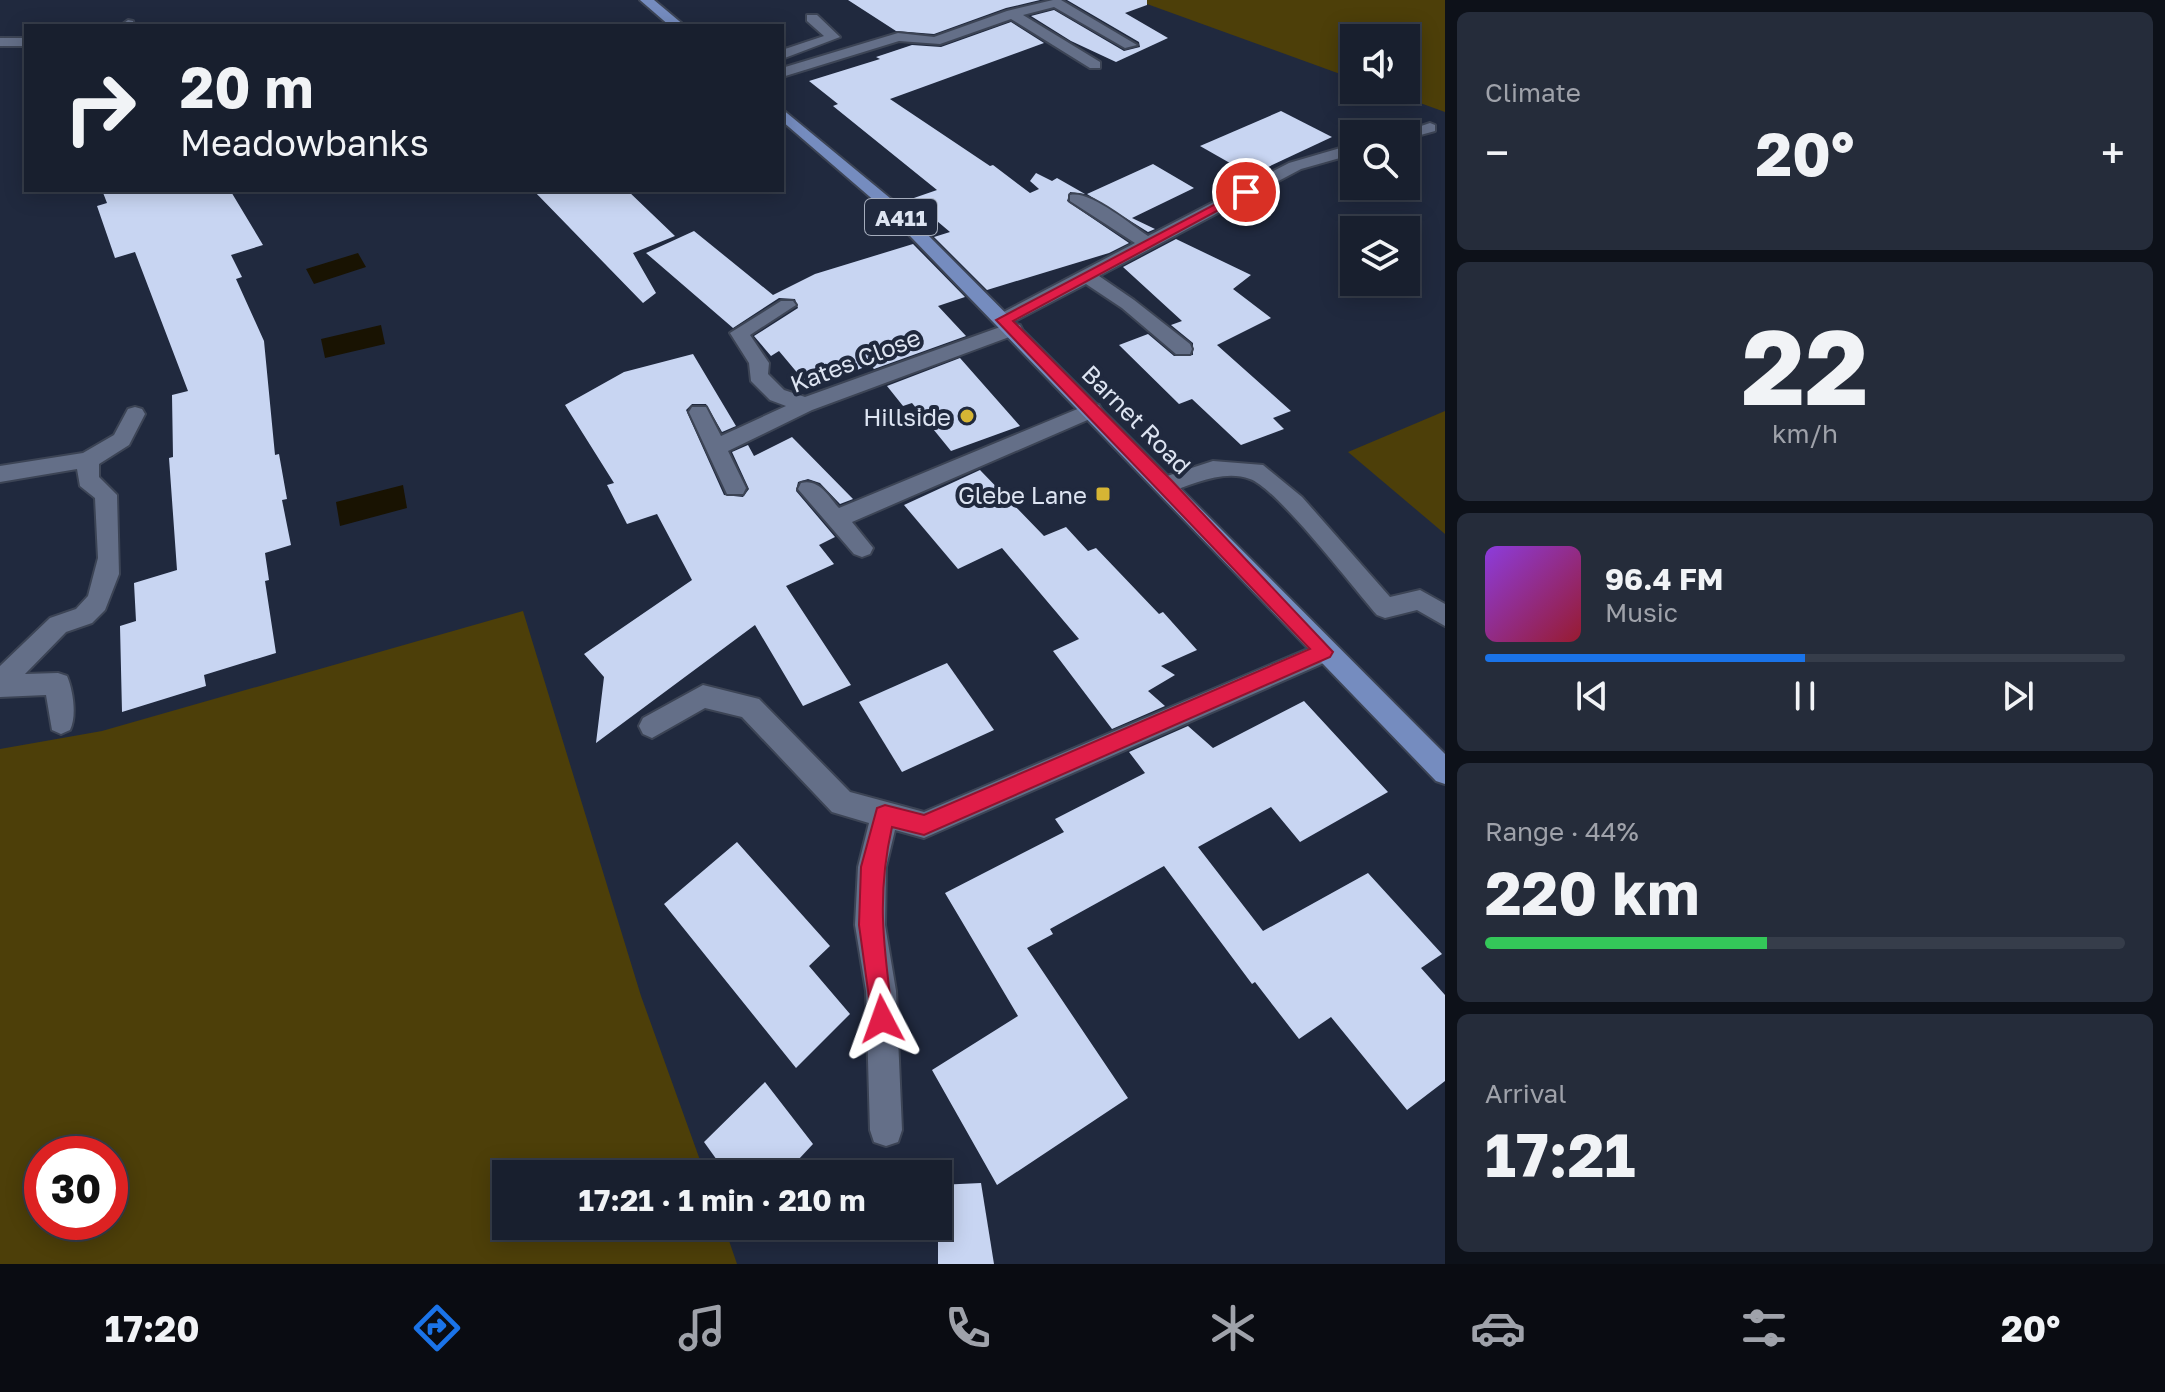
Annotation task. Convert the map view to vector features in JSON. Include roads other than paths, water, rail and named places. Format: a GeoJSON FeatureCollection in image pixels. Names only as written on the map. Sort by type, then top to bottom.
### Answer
{"type":"FeatureCollection","features":[{"type":"Feature","properties":{"kind":"main road"},"geometry":{"type":"LineString","coordinates":[[646,0],[676,24]]}},
{"type":"Feature","properties":{"kind":"main road","name":"Barnet Road"},"geometry":{"type":"LineString","coordinates":[[784,115],[890,206],[1445,772]]}},
{"type":"Feature","properties":{"kind":"street"},"geometry":{"type":"LineString","coordinates":[[784,72],[898,37],[935,41],[1012,14],[1056,3],[1130,45]]}},
{"type":"Feature","properties":{"kind":"street"},"geometry":{"type":"LineString","coordinates":[[1012,14],[1095,65]]}},
{"type":"Feature","properties":{"kind":"street"},"geometry":{"type":"LineString","coordinates":[[784,54],[833,37],[812,18]]}},
{"type":"Feature","properties":{"kind":"street"},"geometry":{"type":"LineString","coordinates":[[0,42],[24,42]]}},
{"type":"Feature","properties":{"kind":"street"},"geometry":{"type":"LineString","coordinates":[[1420,130],[1430,128]]}},
{"type":"Feature","properties":{"kind":"street"},"geometry":{"type":"LineString","coordinates":[[1008,325],[1088,277],[1295,166],[1340,153]]}},
{"type":"Feature","properties":{"kind":"street"},"geometry":{"type":"LineString","coordinates":[[1076,198],[1115,220],[1148,244]]}},
{"type":"Feature","properties":{"kind":"street"},"geometry":{"type":"LineString","coordinates":[[1088,277],[1128,304],[1183,349]]}},
{"type":"Feature","properties":{"kind":"street"},"geometry":{"type":"LineString","coordinates":[[787,305],[739,333],[759,363],[758,376],[777,395],[805,405]]}},
{"type":"Feature","properties":{"kind":"street","name":"Kates Close"},"geometry":{"type":"LineString","coordinates":[[717,447],[805,405],[1008,325]]}},
{"type":"Feature","properties":{"kind":"street"},"geometry":{"type":"LineString","coordinates":[[836,519],[1092,410]]}},
{"type":"Feature","properties":{"kind":"street"},"geometry":{"type":"LineString","coordinates":[[699,412],[735,488]]}},
{"type":"Feature","properties":{"kind":"street"},"geometry":{"type":"LineString","coordinates":[[0,474],[88,460],[122,440],[135,414]]}},
{"type":"Feature","properties":{"kind":"street"},"geometry":{"type":"LineString","coordinates":[[0,683],[60,623],[85,616],[102,597],[109,547],[106,495],[88,480],[88,460]]}},
{"type":"Feature","properties":{"kind":"street"},"geometry":{"type":"LineString","coordinates":[[1166,485],[1213,469],[1256,471],[1294,503],[1385,608],[1420,600],[1445,616]]}},
{"type":"Feature","properties":{"kind":"street"},"geometry":{"type":"LineString","coordinates":[[809,489],[862,548]]}},
{"type":"Feature","properties":{"kind":"street"},"geometry":{"type":"LineString","coordinates":[[652,726],[703,696],[750,707],[842,803],[924,825],[1324,652]]}},
{"type":"Feature","properties":{"kind":"street"},"geometry":{"type":"LineString","coordinates":[[0,683],[58,684],[61,722]]}},
{"type":"Feature","properties":{"kind":"street"},"geometry":{"type":"LineString","coordinates":[[885,815],[872,867],[870,925],[881,991],[886,1130]]}},
{"type":"Feature","properties":{"kind":"place","name":"Hillside"},"geometry":{"type":"Point","coordinates":[967,416]}},
{"type":"Feature","properties":{"kind":"place","name":"Glebe Lane"},"geometry":{"type":"Point","coordinates":[1103,494]}}]}
